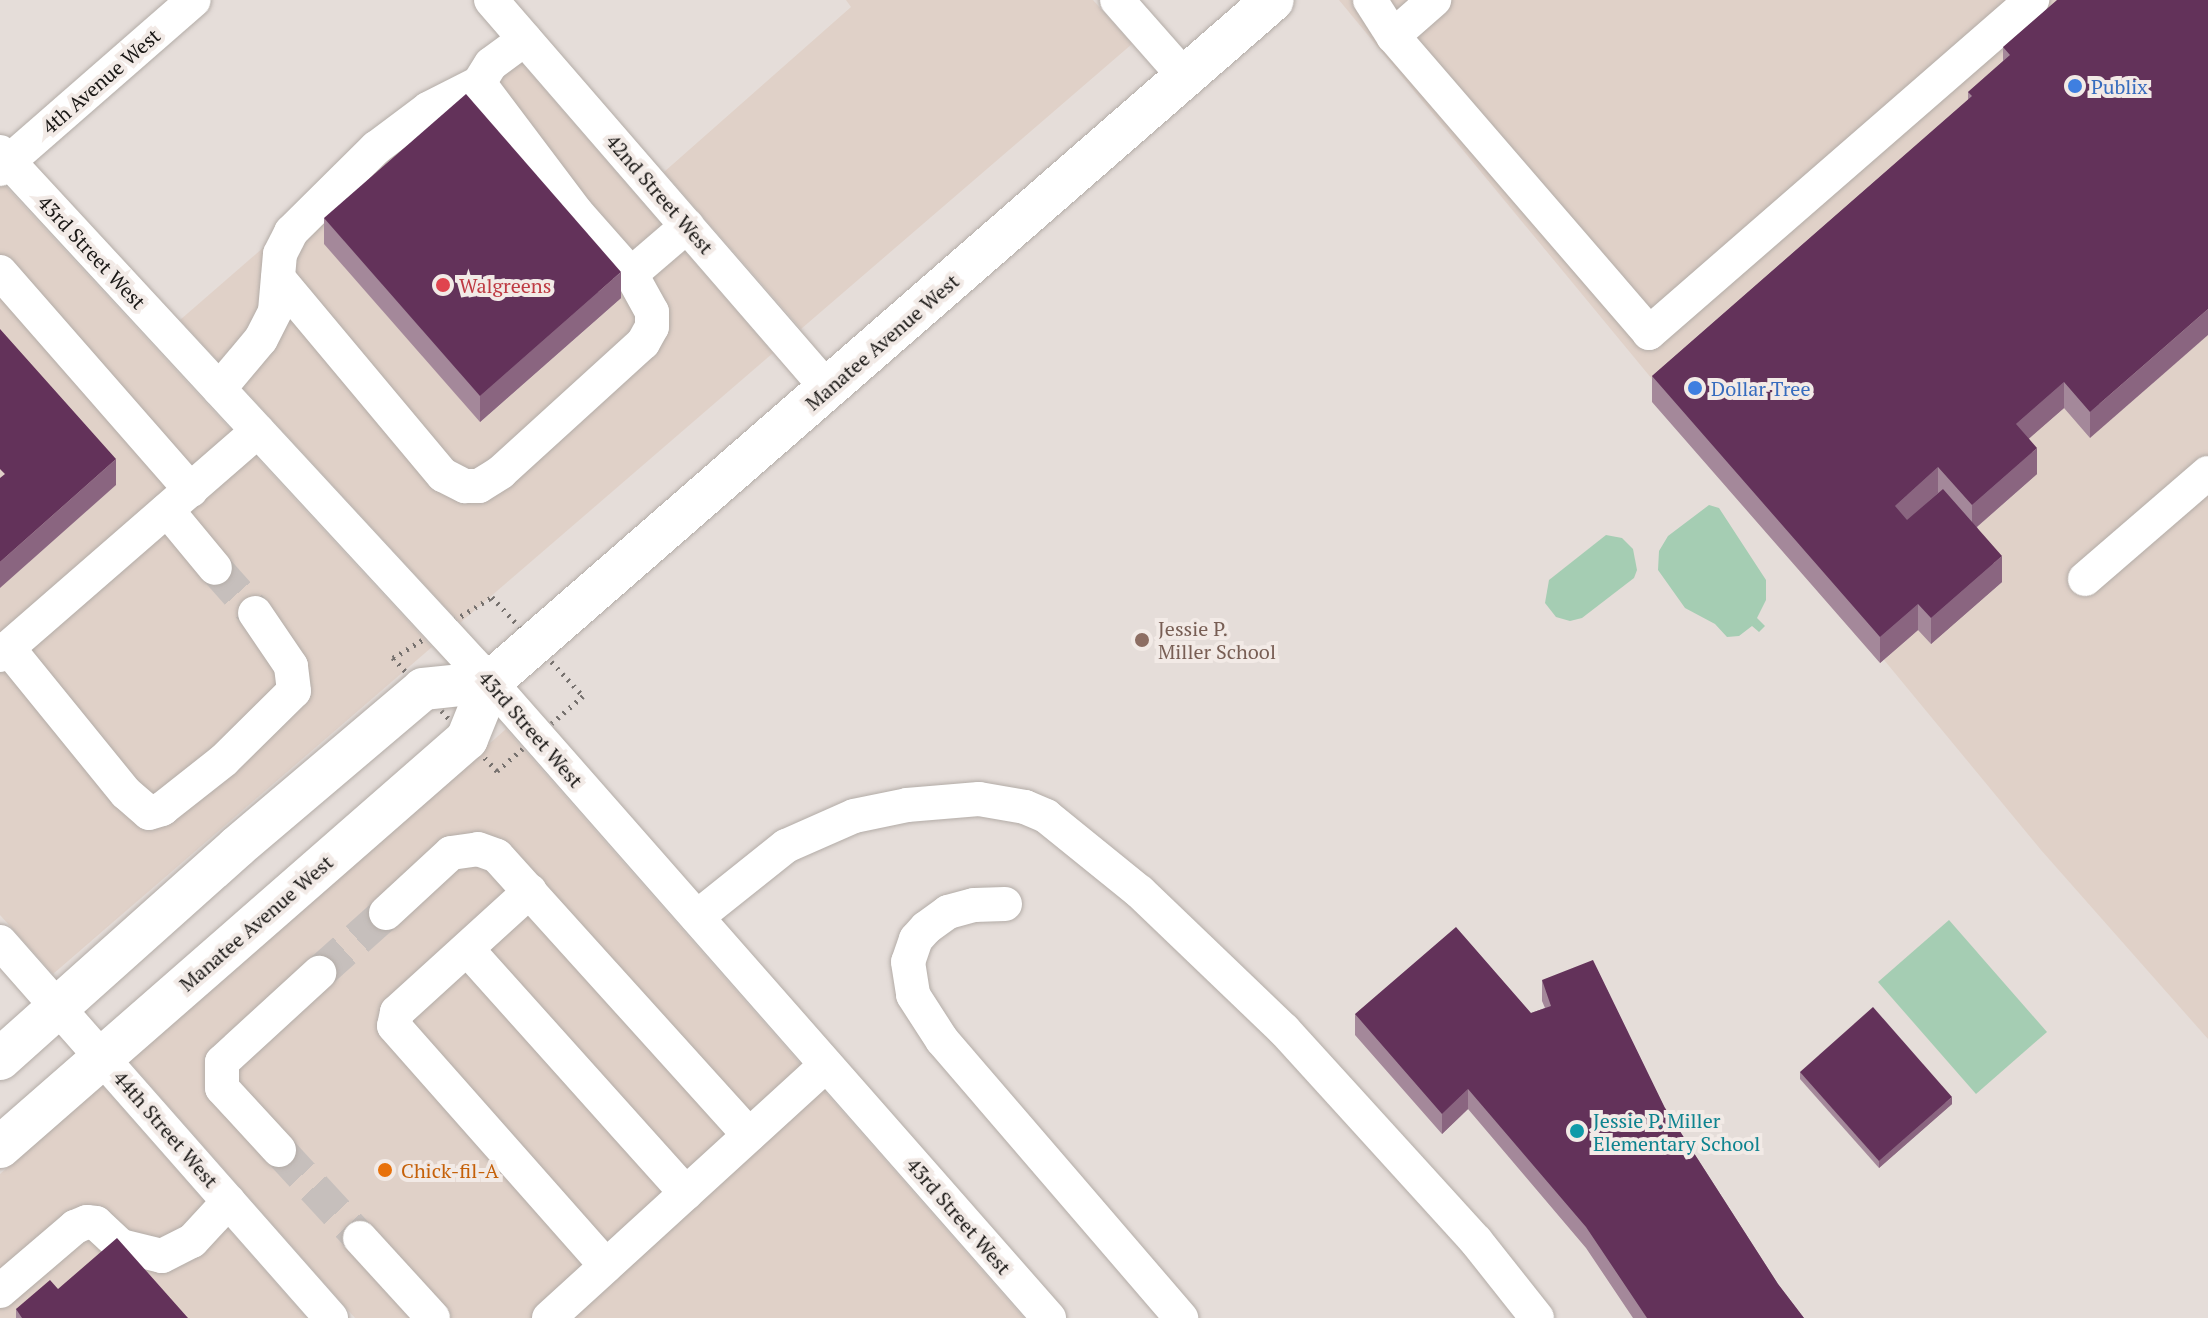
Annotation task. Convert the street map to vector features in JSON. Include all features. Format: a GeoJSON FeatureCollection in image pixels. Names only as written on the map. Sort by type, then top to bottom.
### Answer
{"type":"FeatureCollection","features":[{"type":"Feature","properties":{"kind":"main road","name":"Manatee Avenue West"},"geometry":{"type":"LineString","coordinates":[[0,1147],[467,739],[490,682],[1273,0]]}},
{"type":"Feature","properties":{"kind":"main road"},"geometry":{"type":"LineString","coordinates":[[0,1059],[237,847],[423,689],[490,682]]}},
{"type":"Feature","properties":{"kind":"street","name":"4th Avenue West"},"geometry":{"type":"LineString","coordinates":[[3,161],[194,0]]}},
{"type":"Feature","properties":{"kind":"street","name":"42nd Street West"},"geometry":{"type":"LineString","coordinates":[[491,0],[828,389]]}},
{"type":"Feature","properties":{"kind":"street"},"geometry":{"type":"LineString","coordinates":[[1117,0],[1185,77]]}},
{"type":"Feature","properties":{"kind":"street"},"geometry":{"type":"LineString","coordinates":[[1370,0],[1393,36],[1649,333],[2032,0]]}},
{"type":"Feature","properties":{"kind":"street"},"geometry":{"type":"LineString","coordinates":[[1393,36],[1434,0]]}},
{"type":"Feature","properties":{"kind":"street"},"geometry":{"type":"LineString","coordinates":[[219,389],[261,339],[275,311],[280,254],[291,232],[325,196],[406,124],[479,83],[491,64],[525,39]]}},
{"type":"Feature","properties":{"kind":"street"},"geometry":{"type":"LineString","coordinates":[[278,278],[443,475],[465,486],[479,486],[501,472],[643,343],[652,327],[652,312],[631,274],[577,213],[479,83]]}},
{"type":"Feature","properties":{"kind":"street","name":"43rd Street West"},"geometry":{"type":"LineString","coordinates":[[3,161],[490,682],[1044,1316]]}},
{"type":"Feature","properties":{"kind":"street"},"geometry":{"type":"LineString","coordinates":[[631,274],[687,226]]}},
{"type":"Feature","properties":{"kind":"street"},"geometry":{"type":"LineString","coordinates":[[0,272],[179,500],[215,568]]}},
{"type":"Feature","properties":{"kind":"street"},"geometry":{"type":"LineString","coordinates":[[255,613],[291,666],[294,691],[224,760],[162,809],[149,813],[126,793],[4,652],[258,431]]}},
{"type":"Feature","properties":{"kind":"street"},"geometry":{"type":"LineString","coordinates":[[2085,579],[2208,473]]}},
{"type":"Feature","properties":{"kind":"street"},"geometry":{"type":"LineString","coordinates":[[697,917],[786,846],[854,816],[907,805],[979,799],[1025,807],[1046,816],[1140,892],[1284,1030],[1476,1241],[1537,1318]]}},
{"type":"Feature","properties":{"kind":"street"},"geometry":{"type":"LineString","coordinates":[[386,913],[451,853],[478,849],[497,856],[749,1135]]}},
{"type":"Feature","properties":{"kind":"street"},"geometry":{"type":"LineString","coordinates":[[530,891],[397,1012],[394,1026],[606,1266]]}},
{"type":"Feature","properties":{"kind":"street"},"geometry":{"type":"LineString","coordinates":[[1005,904],[974,905],[948,912],[926,928],[916,939],[908,962],[913,995],[942,1040],[1181,1318]]}},
{"type":"Feature","properties":{"kind":"street","name":"44th Street West"},"geometry":{"type":"LineString","coordinates":[[0,942],[229,1201],[315,1312]]}},
{"type":"Feature","properties":{"kind":"street"},"geometry":{"type":"LineString","coordinates":[[467,949],[686,1193]]}},
{"type":"Feature","properties":{"kind":"street"},"geometry":{"type":"LineString","coordinates":[[279,1150],[222,1088],[222,1062],[319,973]]}},
{"type":"Feature","properties":{"kind":"street"},"geometry":{"type":"LineString","coordinates":[[549,1318],[826,1065]]}},
{"type":"Feature","properties":{"kind":"street"},"geometry":{"type":"LineString","coordinates":[[2,1284],[75,1227],[87,1222],[96,1223],[121,1246],[162,1256],[192,1241],[229,1201]]}},
{"type":"Feature","properties":{"kind":"street"},"geometry":{"type":"LineString","coordinates":[[360,1238],[433,1318]]}},
{"type":"Feature","properties":{"kind":"shaded area"},"geometry":{"type":"Polygon","coordinates":[[[846,0],[1093,0],[1132,44],[801,329],[664,172],[851,7],[846,0]]]}},
{"type":"Feature","properties":{"kind":"shaded area"},"geometry":{"type":"Polygon","coordinates":[[[1339,0],[2208,0],[2208,1039],[2041,850],[1339,0]]]}},
{"type":"Feature","properties":{"kind":"shaded area"},"geometry":{"type":"Polygon","coordinates":[[[502,40],[773,353],[460,623],[180,320],[502,40]]]}},
{"type":"Feature","properties":{"kind":"shaded area"},"geometry":{"type":"Polygon","coordinates":[[[0,180],[432,647],[53,974],[0,915],[0,180]]]}},
{"type":"Feature","properties":{"kind":"shaded area"},"geometry":{"type":"Polygon","coordinates":[[[506,729],[1024,1318],[355,1318],[129,1061],[506,729]]]}},
{"type":"Feature","properties":{"kind":"shaded area"},"geometry":{"type":"Polygon","coordinates":[[[102,1085],[307,1318],[0,1318],[0,1174],[102,1085]]]}},
{"type":"Feature","properties":{"kind":"green space"},"geometry":{"type":"Polygon","coordinates":[[[1709,505],[1719,508],[1766,580],[1766,600],[1757,618],[1765,626],[1759,632],[1752,626],[1739,636],[1727,637],[1715,624],[1685,608],[1658,570],[1659,551],[1668,536],[1709,505]]]}},
{"type":"Feature","properties":{"kind":"green space"},"geometry":{"type":"Polygon","coordinates":[[[1606,535],[1622,538],[1633,549],[1637,570],[1634,578],[1582,618],[1570,621],[1556,617],[1545,603],[1549,580],[1606,535]]]}},
{"type":"Feature","properties":{"kind":"green space"},"geometry":{"type":"Polygon","coordinates":[[[1949,920],[2047,1032],[1976,1094],[1878,982],[1949,920]]]}},
{"type":"Feature","properties":{"kind":"building"},"geometry":{"type":"Polygon","coordinates":[[[2057,0],[2208,0],[2208,309],[2090,412],[2064,382],[2016,424],[2037,448],[1972,505],[1938,467],[1895,506],[1907,520],[1943,489],[2002,556],[1931,618],[1918,604],[1880,637],[1652,376],[1972,96],[1968,92],[2010,55],[2003,47],[2057,0]]]}},
{"type":"Feature","properties":{"kind":"building","name":"Walgreens"},"geometry":{"type":"Polygon","coordinates":[[[466,94],[621,272],[480,396],[324,218],[466,94]]]}},
{"type":"Feature","properties":{"kind":"building"},"geometry":{"type":"Polygon","coordinates":[[[0,329],[116,459],[0,562],[0,478],[5,474],[0,469],[0,329]]]}},
{"type":"Feature","properties":{"kind":"building","name":"Jessie P. Miller Elementary School"},"geometry":{"type":"Polygon","coordinates":[[[1456,927],[1531,1013],[1551,1006],[1542,980],[1593,960],[1665,1108],[1778,1284],[1804,1318],[1647,1318],[1586,1227],[1468,1089],[1442,1114],[1355,1014],[1456,927]]]}},
{"type":"Feature","properties":{"kind":"building"},"geometry":{"type":"Polygon","coordinates":[[[1873,1007],[1952,1097],[1879,1161],[1800,1072],[1873,1007]]]}},
{"type":"Feature","properties":{"kind":"building"},"geometry":{"type":"Polygon","coordinates":[[[117,1238],[188,1318],[22,1318],[16,1309],[50,1280],[58,1289],[117,1238]]]}},
{"type":"Feature","properties":{"kind":"tunnel"},"geometry":{"type":"LineString","coordinates":[[215,568],[255,613]]}},
{"type":"Feature","properties":{"kind":"tunnel"},"geometry":{"type":"LineString","coordinates":[[319,973],[386,913]]}},
{"type":"Feature","properties":{"kind":"tunnel"},"geometry":{"type":"LineString","coordinates":[[279,1150],[360,1238]]}},
{"type":"Feature","properties":{"kind":"place","name":"Publix"},"geometry":{"type":"Point","coordinates":[2075,86]}},
{"type":"Feature","properties":{"kind":"place","name":"Walgreens"},"geometry":{"type":"Point","coordinates":[443,285]}},
{"type":"Feature","properties":{"kind":"place","name":"Dollar Tree"},"geometry":{"type":"Point","coordinates":[1695,388]}},
{"type":"Feature","properties":{"kind":"place","name":"Jessie P. Miller School"},"geometry":{"type":"Point","coordinates":[1142,640]}},
{"type":"Feature","properties":{"kind":"place","name":"Jessie P. Miller Elementary School"},"geometry":{"type":"Point","coordinates":[1577,1131]}},
{"type":"Feature","properties":{"kind":"place","name":"Chick-fil-A"},"geometry":{"type":"Point","coordinates":[385,1170]}}]}
